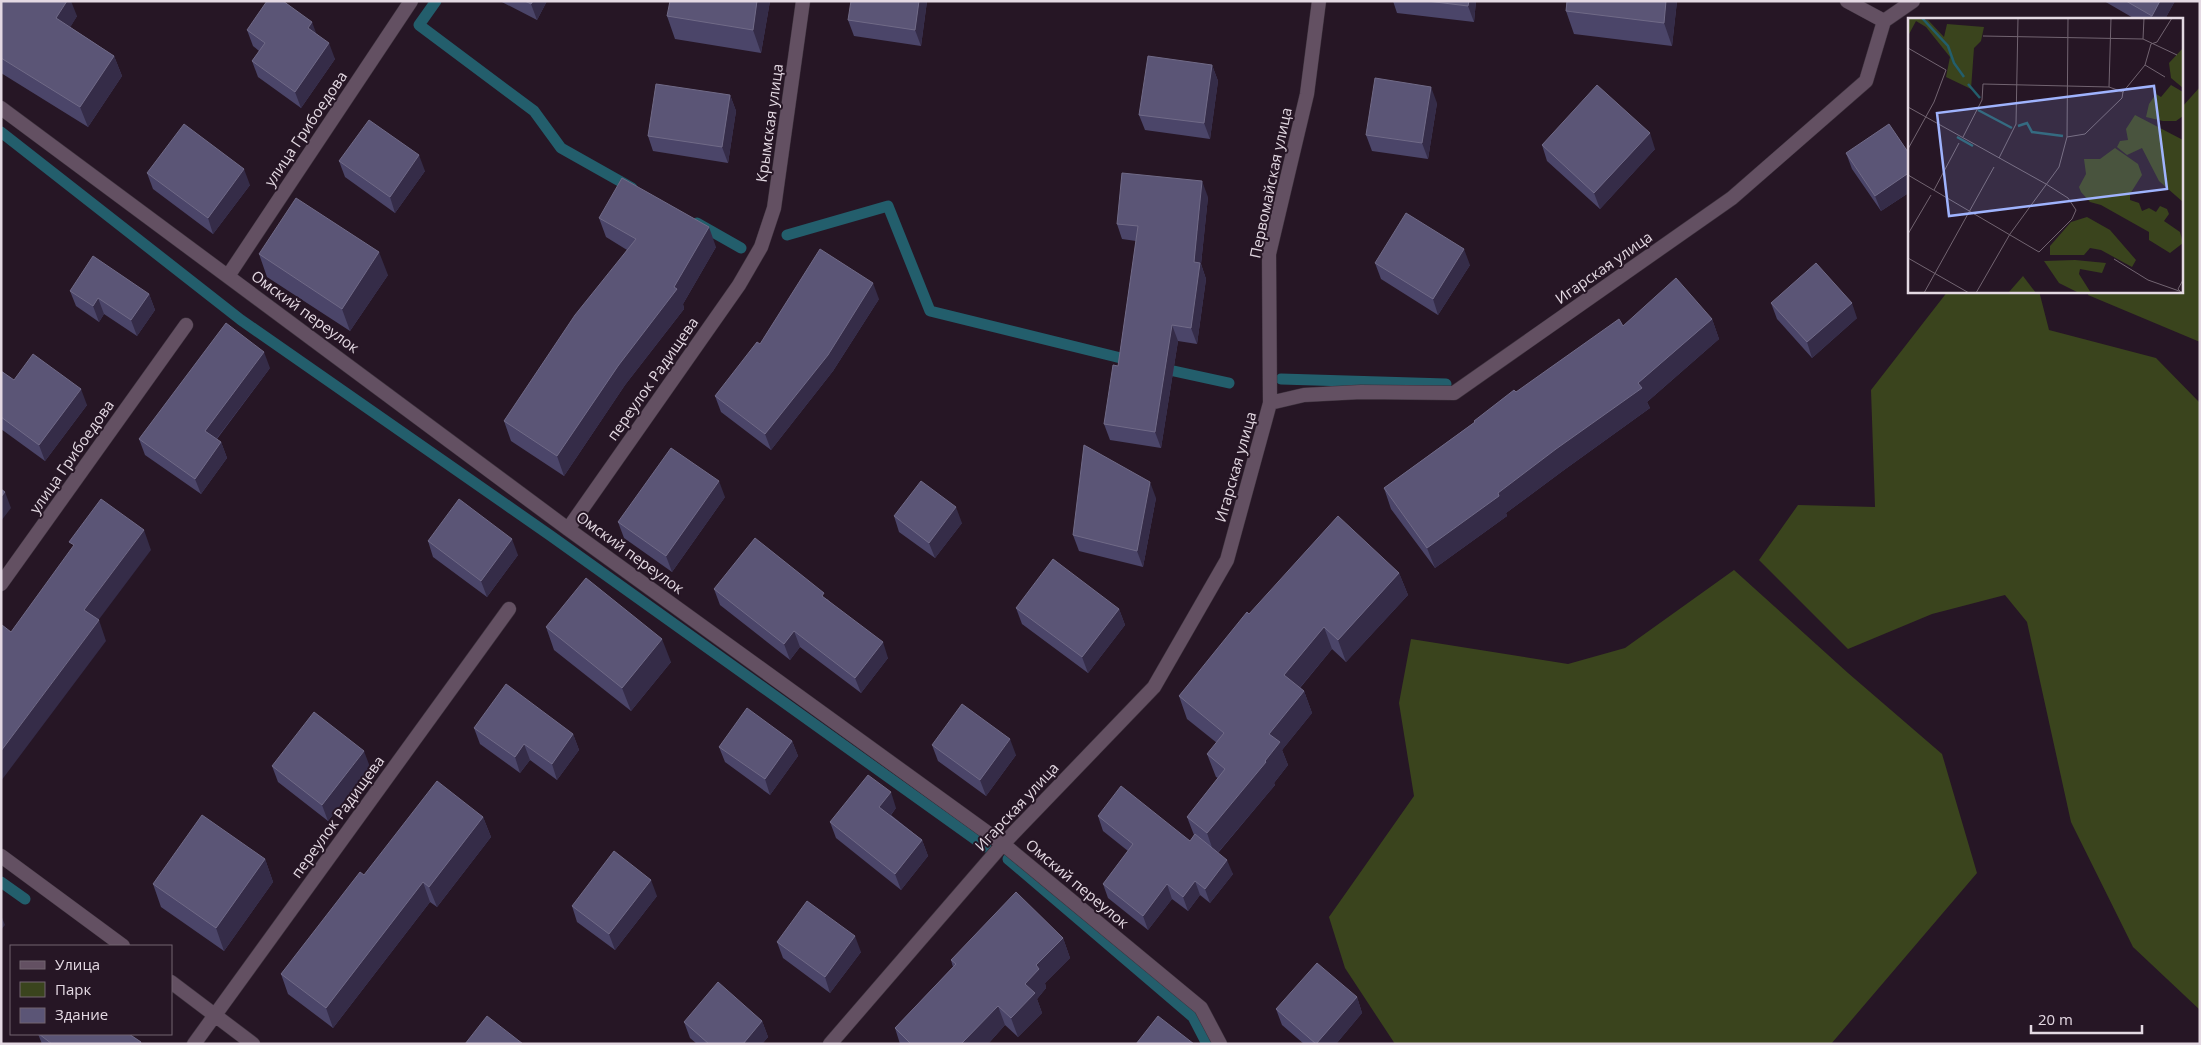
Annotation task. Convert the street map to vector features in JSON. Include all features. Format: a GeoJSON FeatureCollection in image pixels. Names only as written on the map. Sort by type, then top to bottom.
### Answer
{"type":"FeatureCollection","features":[{"type":"Feature","properties":{"kind":"street","name":"улица Грибоедова"},"geometry":{"type":"LineString","coordinates":[[228,276],[412,1]]}},
{"type":"Feature","properties":{"kind":"street","name":"Крымская улица"},"geometry":{"type":"LineString","coordinates":[[762,247],[774,208],[803,1]]}},
{"type":"Feature","properties":{"kind":"street","name":"Первомайская улица"},"geometry":{"type":"LineString","coordinates":[[1270,404],[1269,254],[1307,94],[1319,1]]}},
{"type":"Feature","properties":{"kind":"street"},"geometry":{"type":"LineString","coordinates":[[1847,1],[1884,21],[1913,1]]}},
{"type":"Feature","properties":{"kind":"street","name":"Игарская улица"},"geometry":{"type":"LineString","coordinates":[[830,1044],[1003,844],[1154,687],[1227,560],[1270,404],[1304,395],[1361,392],[1454,393],[1732,198],[1866,81],[1884,21]]}},
{"type":"Feature","properties":{"kind":"street","name":"Омский переулок"},"geometry":{"type":"LineString","coordinates":[[1,108],[568,529],[1003,844],[1201,1008],[1220,1044]]}},
{"type":"Feature","properties":{"kind":"street","name":"переулок Радищева"},"geometry":{"type":"LineString","coordinates":[[568,529],[739,285],[762,247]]}},
{"type":"Feature","properties":{"kind":"street","name":"улица Грибоедова"},"geometry":{"type":"LineString","coordinates":[[1,584],[186,325]]}},
{"type":"Feature","properties":{"kind":"street","name":"переулок Радищева"},"geometry":{"type":"LineString","coordinates":[[194,1044],[509,609]]}},
{"type":"Feature","properties":{"kind":"street"},"geometry":{"type":"LineString","coordinates":[[1,856],[122,945]]}},
{"type":"Feature","properties":{"kind":"street"},"geometry":{"type":"LineString","coordinates":[[172,983],[253,1044]]}},
{"type":"Feature","properties":{"kind":"green space"},"geometry":{"type":"Polygon","coordinates":[[[2200,87],[2200,342],[2088,295],[2089,292],[2184,292],[2184,105],[2200,87]]]}},
{"type":"Feature","properties":{"kind":"green space"},"geometry":{"type":"Polygon","coordinates":[[[1947,292],[2039,292],[2049,330],[2156,358],[2200,403],[2200,1010],[2133,947],[2071,822],[2027,622],[2005,595],[1932,614],[1848,649],[1759,560],[1798,505],[1875,507],[1871,390],[1947,292]]]}},
{"type":"Feature","properties":{"kind":"green space"},"geometry":{"type":"Polygon","coordinates":[[[1734,570],[1848,673],[1942,754],[1977,873],[1831,1044],[1395,1044],[1345,968],[1329,917],[1414,796],[1399,703],[1411,639],[1568,664],[1625,648],[1734,570]]]}},
{"type":"Feature","properties":{"kind":"building"},"geometry":{"type":"Polygon","coordinates":[[[1,1],[67,1],[56,18],[114,56],[80,107],[1,58],[1,1]]]}},
{"type":"Feature","properties":{"kind":"building"},"geometry":{"type":"Polygon","coordinates":[[[267,1],[283,1],[312,22],[308,28],[329,43],[295,92],[252,61],[265,43],[247,30],[267,1]]]}},
{"type":"Feature","properties":{"kind":"building"},"geometry":{"type":"Polygon","coordinates":[[[670,1],[757,1],[753,30],[667,16],[670,1]]]}},
{"type":"Feature","properties":{"kind":"building"},"geometry":{"type":"Polygon","coordinates":[[[851,1],[919,1],[915,30],[848,20],[851,1]]]}},
{"type":"Feature","properties":{"kind":"building"},"geometry":{"type":"Polygon","coordinates":[[[1427,1],[1469,1],[1468,6],[1427,1]]]}},
{"type":"Feature","properties":{"kind":"building"},"geometry":{"type":"Polygon","coordinates":[[[1567,1],[1666,1],[1664,23],[1566,11],[1567,1]]]}},
{"type":"Feature","properties":{"kind":"building"},"geometry":{"type":"Polygon","coordinates":[[[2126,1],[2160,1],[2152,16],[2126,1]]]}},
{"type":"Feature","properties":{"kind":"building"},"geometry":{"type":"Polygon","coordinates":[[[1148,56],[1212,65],[1204,123],[1139,115],[1148,56]]]}},
{"type":"Feature","properties":{"kind":"building"},"geometry":{"type":"Polygon","coordinates":[[[1375,78],[1431,87],[1422,143],[1366,135],[1375,78]]]}},
{"type":"Feature","properties":{"kind":"building"},"geometry":{"type":"Polygon","coordinates":[[[656,84],[730,95],[722,147],[648,136],[656,84]]]}},
{"type":"Feature","properties":{"kind":"building"},"geometry":{"type":"Polygon","coordinates":[[[1597,85],[1650,133],[1594,193],[1542,145],[1597,85]]]}},
{"type":"Feature","properties":{"kind":"building"},"geometry":{"type":"Polygon","coordinates":[[[369,120],[419,155],[390,197],[339,161],[369,120]]]}},
{"type":"Feature","properties":{"kind":"building"},"geometry":{"type":"Polygon","coordinates":[[[184,124],[244,169],[208,218],[147,173],[184,124]]]}},
{"type":"Feature","properties":{"kind":"building"},"geometry":{"type":"Polygon","coordinates":[[[1889,124],[1908,152],[1908,173],[1875,196],[1846,153],[1889,124]]]}},
{"type":"Feature","properties":{"kind":"building"},"geometry":{"type":"Polygon","coordinates":[[[1122,173],[1202,181],[1194,262],[1200,263],[1191,328],[1172,325],[1155,432],[1104,424],[1113,365],[1118,366],[1138,226],[1117,224],[1122,173]]]}},
{"type":"Feature","properties":{"kind":"building"},"geometry":{"type":"Polygon","coordinates":[[[622,178],[709,227],[674,287],[677,289],[618,366],[557,456],[504,421],[575,315],[636,239],[599,218],[622,178]]]}},
{"type":"Feature","properties":{"kind":"building"},"geometry":{"type":"Polygon","coordinates":[[[296,198],[379,252],[342,309],[259,254],[296,198]]]}},
{"type":"Feature","properties":{"kind":"building"},"geometry":{"type":"Polygon","coordinates":[[[1406,213],[1464,249],[1433,299],[1375,263],[1406,213]]]}},
{"type":"Feature","properties":{"kind":"building"},"geometry":{"type":"Polygon","coordinates":[[[820,249],[873,283],[828,355],[765,434],[715,396],[757,342],[760,344],[820,249]]]}},
{"type":"Feature","properties":{"kind":"building"},"geometry":{"type":"Polygon","coordinates":[[[93,256],[149,294],[131,320],[98,298],[93,306],[70,291],[93,256]]]}},
{"type":"Feature","properties":{"kind":"building"},"geometry":{"type":"Polygon","coordinates":[[[1816,263],[1852,303],[1807,342],[1771,303],[1816,263]]]}},
{"type":"Feature","properties":{"kind":"building"},"geometry":{"type":"Polygon","coordinates":[[[1676,278],[1712,319],[1638,383],[1642,388],[1556,449],[1498,493],[1499,496],[1427,548],[1384,488],[1475,422],[1514,390],[1516,392],[1619,319],[1623,326],[1676,278]]]}},
{"type":"Feature","properties":{"kind":"building"},"geometry":{"type":"Polygon","coordinates":[[[226,323],[264,352],[205,431],[221,442],[195,479],[139,439],[226,323]]]}},
{"type":"Feature","properties":{"kind":"building"},"geometry":{"type":"Polygon","coordinates":[[[33,354],[81,389],[39,445],[1,417],[1,371],[14,380],[33,354]]]}},
{"type":"Feature","properties":{"kind":"building"},"geometry":{"type":"Polygon","coordinates":[[[1084,445],[1150,482],[1137,551],[1073,535],[1084,445]]]}},
{"type":"Feature","properties":{"kind":"building"},"geometry":{"type":"Polygon","coordinates":[[[671,448],[719,481],[666,556],[618,522],[671,448]]]}},
{"type":"Feature","properties":{"kind":"building"},"geometry":{"type":"Polygon","coordinates":[[[921,481],[956,507],[929,543],[894,516],[921,481]]]}},
{"type":"Feature","properties":{"kind":"building"},"geometry":{"type":"Polygon","coordinates":[[[1,489],[5,492],[1,497],[1,489]]]}},
{"type":"Feature","properties":{"kind":"building"},"geometry":{"type":"Polygon","coordinates":[[[101,499],[144,530],[84,610],[99,620],[1,751],[1,626],[11,632],[74,545],[69,542],[101,499]]]}},
{"type":"Feature","properties":{"kind":"building"},"geometry":{"type":"Polygon","coordinates":[[[459,499],[512,539],[481,581],[428,541],[459,499]]]}},
{"type":"Feature","properties":{"kind":"building"},"geometry":{"type":"Polygon","coordinates":[[[1338,516],[1399,573],[1338,640],[1324,627],[1284,675],[1304,691],[1269,734],[1280,742],[1266,762],[1207,833],[1187,817],[1225,769],[1207,754],[1224,733],[1179,696],[1247,612],[1249,614],[1338,516]]]}},
{"type":"Feature","properties":{"kind":"building"},"geometry":{"type":"Polygon","coordinates":[[[755,538],[824,593],[822,596],[883,642],[855,678],[794,631],[784,644],[714,589],[755,538]]]}},
{"type":"Feature","properties":{"kind":"building"},"geometry":{"type":"Polygon","coordinates":[[[1053,559],[1119,609],[1082,657],[1016,608],[1053,559]]]}},
{"type":"Feature","properties":{"kind":"building"},"geometry":{"type":"Polygon","coordinates":[[[586,578],[662,639],[622,688],[546,627],[586,578]]]}},
{"type":"Feature","properties":{"kind":"building"},"geometry":{"type":"Polygon","coordinates":[[[506,684],[573,734],[552,764],[524,744],[515,757],[474,728],[506,684]]]}},
{"type":"Feature","properties":{"kind":"building"},"geometry":{"type":"Polygon","coordinates":[[[962,704],[1010,739],[980,780],[932,745],[962,704]]]}},
{"type":"Feature","properties":{"kind":"building"},"geometry":{"type":"Polygon","coordinates":[[[747,708],[792,741],[765,779],[719,747],[747,708]]]}},
{"type":"Feature","properties":{"kind":"building"},"geometry":{"type":"Polygon","coordinates":[[[314,712],[364,751],[322,805],[272,766],[314,712]]]}},
{"type":"Feature","properties":{"kind":"building"},"geometry":{"type":"Polygon","coordinates":[[[868,775],[891,792],[879,807],[922,840],[895,874],[830,822],[868,775]]]}},
{"type":"Feature","properties":{"kind":"building"},"geometry":{"type":"Polygon","coordinates":[[[437,781],[483,817],[429,887],[423,882],[326,1008],[281,974],[360,872],[364,875],[437,781]]]}},
{"type":"Feature","properties":{"kind":"building"},"geometry":{"type":"Polygon","coordinates":[[[1121,786],[1190,841],[1195,834],[1227,860],[1205,889],[1195,881],[1183,897],[1167,884],[1143,916],[1103,884],[1133,844],[1098,816],[1121,786]]]}},
{"type":"Feature","properties":{"kind":"building"},"geometry":{"type":"Polygon","coordinates":[[[202,815],[265,859],[216,928],[153,884],[202,815]]]}},
{"type":"Feature","properties":{"kind":"building"},"geometry":{"type":"Polygon","coordinates":[[[614,851],[651,880],[609,934],[572,906],[614,851]]]}},
{"type":"Feature","properties":{"kind":"building"},"geometry":{"type":"Polygon","coordinates":[[[1016,892],[1063,938],[1036,965],[1039,969],[1025,984],[1035,993],[1011,1018],[998,1006],[961,1044],[911,1044],[895,1028],[956,964],[951,960],[1016,892]]]}},
{"type":"Feature","properties":{"kind":"building"},"geometry":{"type":"Polygon","coordinates":[[[807,901],[855,936],[825,977],[777,942],[807,901]]]}},
{"type":"Feature","properties":{"kind":"building"},"geometry":{"type":"Polygon","coordinates":[[[1317,963],[1357,997],[1316,1044],[1276,1009],[1317,963]]]}},
{"type":"Feature","properties":{"kind":"building"},"geometry":{"type":"Polygon","coordinates":[[[718,982],[762,1021],[743,1044],[709,1044],[684,1022],[718,982]]]}},
{"type":"Feature","properties":{"kind":"building"},"geometry":{"type":"Polygon","coordinates":[[[487,1016],[523,1044],[465,1044],[487,1016]]]}},
{"type":"Feature","properties":{"kind":"building"},"geometry":{"type":"Polygon","coordinates":[[[1158,1016],[1194,1044],[1136,1044],[1158,1016]]]}},
{"type":"Feature","properties":{"kind":"building"},"geometry":{"type":"Polygon","coordinates":[[[40,1035],[130,1035],[141,1042],[140,1044],[52,1044],[40,1035]]]}},
{"type":"Feature","properties":{"kind":"waterway"},"geometry":{"type":"LineString","coordinates":[[436,1],[419,25],[534,111],[561,148],[632,188]]}},
{"type":"Feature","properties":{"kind":"waterway"},"geometry":{"type":"LineString","coordinates":[[1,132],[241,320],[551,536],[986,847]]}},
{"type":"Feature","properties":{"kind":"waterway"},"geometry":{"type":"LineString","coordinates":[[787,235],[888,206],[930,311],[1133,361]]}},
{"type":"Feature","properties":{"kind":"waterway"},"geometry":{"type":"LineString","coordinates":[[697,223],[741,248]]}},
{"type":"Feature","properties":{"kind":"waterway"},"geometry":{"type":"LineString","coordinates":[[1160,368],[1229,383]]}},
{"type":"Feature","properties":{"kind":"waterway"},"geometry":{"type":"LineString","coordinates":[[1281,379],[1446,384]]}},
{"type":"Feature","properties":{"kind":"waterway"},"geometry":{"type":"LineString","coordinates":[[1008,859],[1193,1017],[1207,1044]]}},
{"type":"Feature","properties":{"kind":"waterway"},"geometry":{"type":"LineString","coordinates":[[1,882],[25,899]]}}]}
